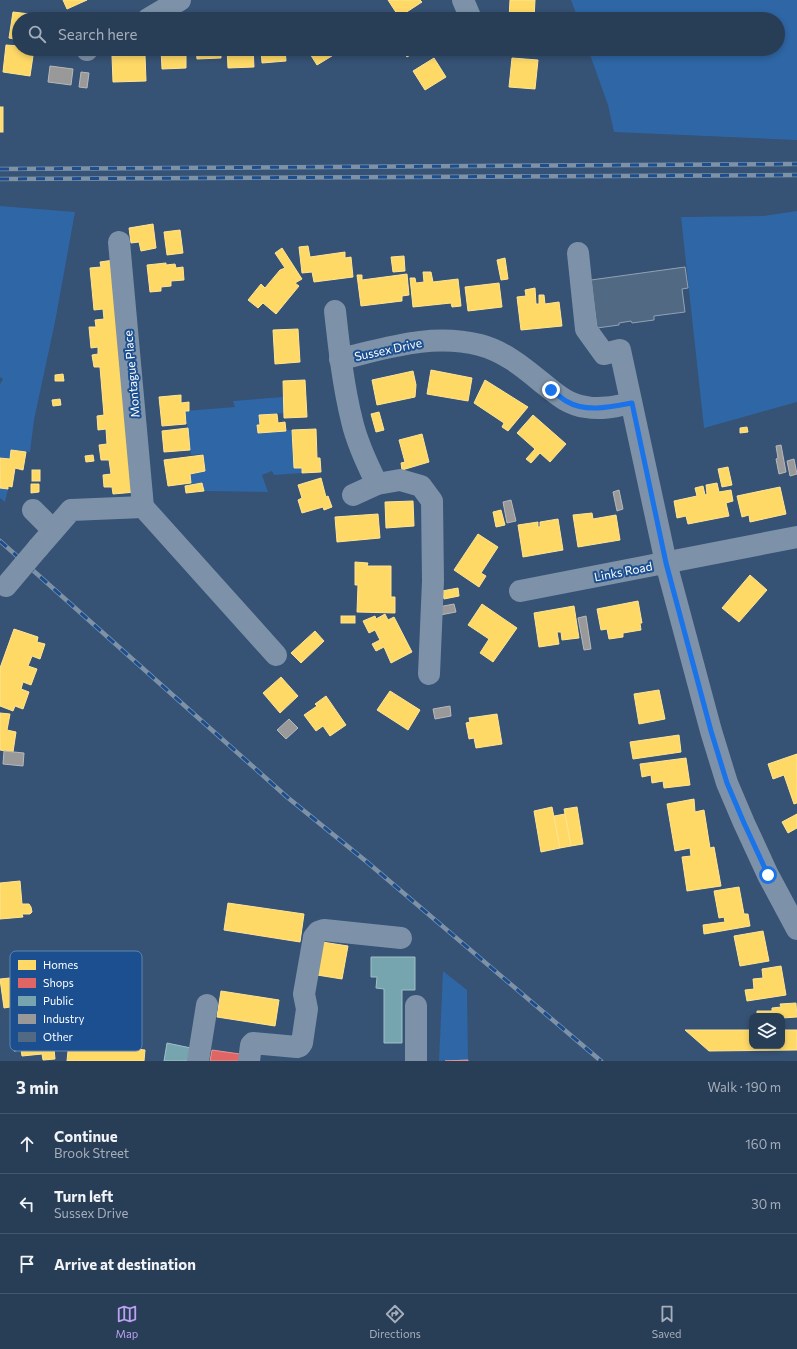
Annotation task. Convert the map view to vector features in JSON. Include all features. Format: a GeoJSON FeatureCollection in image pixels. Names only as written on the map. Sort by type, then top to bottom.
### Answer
{"type":"FeatureCollection","features":[{"type":"Feature","properties":{"kind":"street"},"geometry":{"type":"LineString","coordinates":[[160,12],[180,0]]}},
{"type":"Feature","properties":{"kind":"street","name":"Montague Place"},"geometry":{"type":"LineString","coordinates":[[119,242],[143,507]]}},
{"type":"Feature","properties":{"kind":"street"},"geometry":{"type":"LineString","coordinates":[[578,253],[586,329],[604,354],[620,350],[666,563],[711,731],[727,783],[762,862],[797,929]]}},
{"type":"Feature","properties":{"kind":"street","name":"Sussex Drive"},"geometry":{"type":"LineString","coordinates":[[335,310],[340,359],[352,421],[360,446],[377,484]]}},
{"type":"Feature","properties":{"kind":"street","name":"Sussex Drive"},"geometry":{"type":"LineString","coordinates":[[340,359],[403,344],[433,340],[455,340],[482,346],[501,353],[519,364],[567,402],[586,408],[607,408],[632,403]]}},
{"type":"Feature","properties":{"kind":"street"},"geometry":{"type":"LineString","coordinates":[[353,495],[377,484],[400,480],[421,486],[432,501],[433,581],[429,674]]}},
{"type":"Feature","properties":{"kind":"street"},"geometry":{"type":"LineString","coordinates":[[2,591],[71,510],[143,507],[276,656]]}},
{"type":"Feature","properties":{"kind":"street"},"geometry":{"type":"LineString","coordinates":[[33,510],[53,530]]}},
{"type":"Feature","properties":{"kind":"street","name":"Links Road"},"geometry":{"type":"LineString","coordinates":[[520,591],[797,537]]}},
{"type":"Feature","properties":{"kind":"street"},"geometry":{"type":"LineString","coordinates":[[249,1061],[251,1045],[253,1043],[297,1047],[302,1043],[307,1009],[304,994],[314,936],[318,932],[324,930],[401,938]]}},
{"type":"Feature","properties":{"kind":"street"},"geometry":{"type":"LineString","coordinates":[[198,1061],[207,1005]]}},
{"type":"Feature","properties":{"kind":"street"},"geometry":{"type":"LineString","coordinates":[[416,1006],[416,1061]]}},
{"type":"Feature","properties":{"kind":"shaded area"},"geometry":{"type":"Polygon","coordinates":[[[571,0],[797,0],[797,140],[614,132],[608,105],[590,56],[785,56],[785,12],[575,12],[571,0]]]}},
{"type":"Feature","properties":{"kind":"shaded area"},"geometry":{"type":"Polygon","coordinates":[[[0,206],[75,212],[55,322],[34,420],[30,452],[11,450],[10,459],[0,457],[0,384],[3,379],[0,377],[0,206]]]}},
{"type":"Feature","properties":{"kind":"shaded area"},"geometry":{"type":"Polygon","coordinates":[[[797,211],[797,402],[704,428],[681,217],[763,216],[797,211]]]}},
{"type":"Feature","properties":{"kind":"shaded area"},"geometry":{"type":"Polygon","coordinates":[[[283,397],[284,413],[259,415],[260,425],[257,425],[258,433],[292,430],[294,468],[302,468],[302,473],[274,475],[272,471],[262,475],[268,492],[204,491],[202,483],[191,484],[190,474],[205,471],[203,454],[191,455],[185,411],[235,407],[233,401],[283,397]]]}},
{"type":"Feature","properties":{"kind":"shaded area"},"geometry":{"type":"Polygon","coordinates":[[[0,488],[8,489],[5,502],[0,498],[0,488]]]}},
{"type":"Feature","properties":{"kind":"shaded area"},"geometry":{"type":"Polygon","coordinates":[[[443,971],[467,990],[468,1060],[439,1061],[443,971]]]}},
{"type":"Feature","properties":{"kind":"building: Homes"},"geometry":{"type":"Polygon","coordinates":[[[63,0],[87,0],[67,9],[63,0]]]}},
{"type":"Feature","properties":{"kind":"building: Homes"},"geometry":{"type":"Polygon","coordinates":[[[388,0],[420,0],[422,2],[407,12],[396,12],[388,0]]]}},
{"type":"Feature","properties":{"kind":"building: Homes"},"geometry":{"type":"Polygon","coordinates":[[[510,0],[535,0],[534,12],[509,12],[510,0]]]}},
{"type":"Feature","properties":{"kind":"building: Homes"},"geometry":{"type":"Polygon","coordinates":[[[12,18],[12,39],[9,38],[12,18]]]}},
{"type":"Feature","properties":{"kind":"building: Homes"},"geometry":{"type":"Polygon","coordinates":[[[6,45],[12,45],[12,56],[33,56],[30,76],[3,72],[6,45]]]}},
{"type":"Feature","properties":{"kind":"building: Homes"},"geometry":{"type":"Polygon","coordinates":[[[112,56],[145,56],[146,81],[113,82],[112,56]]]}},
{"type":"Feature","properties":{"kind":"building: Homes"},"geometry":{"type":"Polygon","coordinates":[[[161,56],[186,56],[186,68],[162,69],[161,56]]]}},
{"type":"Feature","properties":{"kind":"building: Homes"},"geometry":{"type":"Polygon","coordinates":[[[197,56],[221,56],[221,58],[197,59],[197,56]]]}},
{"type":"Feature","properties":{"kind":"building: Homes"},"geometry":{"type":"Polygon","coordinates":[[[227,56],[253,56],[254,67],[228,68],[227,56]]]}},
{"type":"Feature","properties":{"kind":"building: Homes"},"geometry":{"type":"Polygon","coordinates":[[[262,56],[286,56],[286,61],[262,63],[262,56]]]}},
{"type":"Feature","properties":{"kind":"building: Homes"},"geometry":{"type":"Polygon","coordinates":[[[311,56],[332,56],[317,65],[311,56]]]}},
{"type":"Feature","properties":{"kind":"building: Homes"},"geometry":{"type":"Polygon","coordinates":[[[434,58],[446,77],[425,90],[413,71],[434,58]]]}},
{"type":"Feature","properties":{"kind":"building: Homes"},"geometry":{"type":"Polygon","coordinates":[[[512,58],[538,60],[535,89],[509,87],[512,58]]]}},
{"type":"Feature","properties":{"kind":"building: Homes"},"geometry":{"type":"Polygon","coordinates":[[[0,107],[3,107],[3,132],[0,132],[0,107]]]}},
{"type":"Feature","properties":{"kind":"building: Homes"},"geometry":{"type":"Polygon","coordinates":[[[153,224],[156,248],[141,251],[139,242],[131,243],[129,228],[153,224]]]}},
{"type":"Feature","properties":{"kind":"building: Homes"},"geometry":{"type":"Polygon","coordinates":[[[180,230],[183,253],[167,255],[164,232],[180,230]]]}},
{"type":"Feature","properties":{"kind":"building: Homes"},"geometry":{"type":"Polygon","coordinates":[[[308,246],[310,257],[345,252],[345,258],[351,257],[353,277],[314,282],[312,272],[302,273],[299,247],[308,246]]]}},
{"type":"Feature","properties":{"kind":"building: Homes"},"geometry":{"type":"Polygon","coordinates":[[[282,248],[302,279],[295,283],[299,286],[276,314],[263,303],[258,308],[248,300],[261,284],[265,288],[280,270],[285,268],[275,253],[282,248]]]}},
{"type":"Feature","properties":{"kind":"building: Homes"},"geometry":{"type":"Polygon","coordinates":[[[404,256],[405,271],[393,272],[391,257],[404,256]]]}},
{"type":"Feature","properties":{"kind":"building: Homes"},"geometry":{"type":"Polygon","coordinates":[[[505,258],[508,279],[501,280],[497,260],[505,258]]]}},
{"type":"Feature","properties":{"kind":"building: Homes"},"geometry":{"type":"Polygon","coordinates":[[[114,260],[136,492],[113,494],[112,487],[104,487],[103,475],[111,474],[109,460],[101,460],[99,445],[107,444],[106,429],[98,430],[97,416],[104,415],[100,367],[94,367],[92,355],[98,354],[98,347],[91,348],[89,327],[96,327],[95,320],[104,319],[103,309],[94,310],[90,268],[101,267],[100,262],[114,260]]]}},
{"type":"Feature","properties":{"kind":"building: Homes"},"geometry":{"type":"Polygon","coordinates":[[[166,263],[166,265],[175,264],[176,268],[183,267],[184,280],[171,281],[171,286],[161,287],[161,291],[150,292],[147,265],[166,263]]]}},
{"type":"Feature","properties":{"kind":"building: Homes"},"geometry":{"type":"Polygon","coordinates":[[[423,272],[431,272],[433,282],[458,279],[461,306],[452,307],[451,303],[413,307],[410,278],[415,278],[416,283],[424,282],[423,272]]]}},
{"type":"Feature","properties":{"kind":"building: Homes"},"geometry":{"type":"Polygon","coordinates":[[[407,274],[409,295],[402,296],[402,301],[361,306],[357,275],[362,275],[362,280],[407,274]]]}},
{"type":"Feature","properties":{"kind":"building: Homes"},"geometry":{"type":"Polygon","coordinates":[[[499,283],[502,307],[468,311],[465,287],[499,283]]]}},
{"type":"Feature","properties":{"kind":"building: Homes"},"geometry":{"type":"Polygon","coordinates":[[[535,288],[536,304],[539,304],[539,295],[544,295],[545,304],[559,302],[562,326],[521,330],[517,297],[526,296],[525,290],[535,288]]]}},
{"type":"Feature","properties":{"kind":"building: Homes"},"geometry":{"type":"Polygon","coordinates":[[[298,329],[300,362],[275,364],[273,330],[298,329]]]}},
{"type":"Feature","properties":{"kind":"building: Homes"},"geometry":{"type":"Polygon","coordinates":[[[431,370],[472,378],[468,401],[427,394],[431,370]]]}},
{"type":"Feature","properties":{"kind":"building: Homes"},"geometry":{"type":"Polygon","coordinates":[[[413,371],[416,385],[415,397],[377,405],[372,380],[413,371]]]}},
{"type":"Feature","properties":{"kind":"building: Homes"},"geometry":{"type":"Polygon","coordinates":[[[63,374],[64,381],[55,381],[55,375],[63,374]]]}},
{"type":"Feature","properties":{"kind":"building: Homes"},"geometry":{"type":"Polygon","coordinates":[[[305,380],[307,417],[284,418],[283,381],[305,380]]]}},
{"type":"Feature","properties":{"kind":"building: Homes"},"geometry":{"type":"Polygon","coordinates":[[[485,380],[528,407],[508,431],[502,427],[504,423],[474,403],[485,380]]]}},
{"type":"Feature","properties":{"kind":"building: Homes"},"geometry":{"type":"Polygon","coordinates":[[[181,395],[181,403],[189,402],[189,411],[185,411],[186,424],[162,426],[159,397],[181,395]]]}},
{"type":"Feature","properties":{"kind":"building: Homes"},"geometry":{"type":"Polygon","coordinates":[[[60,399],[61,405],[53,406],[52,400],[60,399]]]}},
{"type":"Feature","properties":{"kind":"building: Homes"},"geometry":{"type":"Polygon","coordinates":[[[379,412],[384,430],[376,432],[371,414],[379,412]]]}},
{"type":"Feature","properties":{"kind":"building: Homes"},"geometry":{"type":"Polygon","coordinates":[[[277,414],[278,423],[285,422],[286,431],[258,433],[257,425],[260,425],[259,415],[277,414]]]}},
{"type":"Feature","properties":{"kind":"building: Homes"},"geometry":{"type":"Polygon","coordinates":[[[533,415],[566,444],[550,462],[540,453],[531,463],[526,459],[535,449],[517,433],[533,415]]]}},
{"type":"Feature","properties":{"kind":"building: Homes"},"geometry":{"type":"Polygon","coordinates":[[[747,427],[748,432],[740,433],[740,428],[747,427]]]}},
{"type":"Feature","properties":{"kind":"building: Homes"},"geometry":{"type":"Polygon","coordinates":[[[188,428],[190,450],[164,452],[162,431],[188,428]]]}},
{"type":"Feature","properties":{"kind":"building: Homes"},"geometry":{"type":"Polygon","coordinates":[[[316,429],[317,458],[320,458],[321,472],[302,473],[302,468],[294,468],[292,430],[316,429]]]}},
{"type":"Feature","properties":{"kind":"building: Homes"},"geometry":{"type":"Polygon","coordinates":[[[422,434],[429,462],[402,470],[401,463],[405,462],[399,440],[422,434]]]}},
{"type":"Feature","properties":{"kind":"building: Homes"},"geometry":{"type":"Polygon","coordinates":[[[11,450],[26,452],[23,470],[15,468],[12,487],[8,486],[8,489],[0,488],[0,458],[10,459],[11,450]]]}},
{"type":"Feature","properties":{"kind":"building: Homes"},"geometry":{"type":"Polygon","coordinates":[[[93,455],[94,461],[86,462],[85,456],[93,455]]]}},
{"type":"Feature","properties":{"kind":"building: Homes"},"geometry":{"type":"Polygon","coordinates":[[[203,455],[205,471],[190,474],[191,483],[168,486],[164,460],[203,455]]]}},
{"type":"Feature","properties":{"kind":"building: Homes"},"geometry":{"type":"Polygon","coordinates":[[[728,467],[732,485],[722,487],[718,469],[728,467]]]}},
{"type":"Feature","properties":{"kind":"building: Homes"},"geometry":{"type":"Polygon","coordinates":[[[32,470],[40,470],[40,481],[32,481],[32,470]]]}},
{"type":"Feature","properties":{"kind":"building: Homes"},"geometry":{"type":"Polygon","coordinates":[[[321,478],[326,497],[328,496],[332,507],[324,510],[323,507],[302,513],[298,500],[302,498],[298,485],[321,478]]]}},
{"type":"Feature","properties":{"kind":"building: Homes"},"geometry":{"type":"Polygon","coordinates":[[[202,483],[204,491],[186,493],[185,486],[202,483]]]}},
{"type":"Feature","properties":{"kind":"building: Homes"},"geometry":{"type":"Polygon","coordinates":[[[717,483],[719,492],[731,490],[733,501],[726,503],[729,516],[688,524],[686,516],[677,518],[674,501],[697,496],[695,488],[703,486],[705,495],[707,494],[706,485],[717,483]]]}},
{"type":"Feature","properties":{"kind":"building: Homes"},"geometry":{"type":"Polygon","coordinates":[[[31,484],[39,484],[39,492],[31,493],[31,484]]]}},
{"type":"Feature","properties":{"kind":"building: Homes"},"geometry":{"type":"Polygon","coordinates":[[[780,487],[786,514],[750,522],[749,515],[742,517],[737,496],[780,487]]]}},
{"type":"Feature","properties":{"kind":"building: Homes"},"geometry":{"type":"Polygon","coordinates":[[[413,501],[414,526],[386,528],[385,502],[413,501]]]}},
{"type":"Feature","properties":{"kind":"building: Homes"},"geometry":{"type":"Polygon","coordinates":[[[501,510],[505,525],[496,527],[493,512],[501,510]]]}},
{"type":"Feature","properties":{"kind":"building: Homes"},"geometry":{"type":"Polygon","coordinates":[[[592,513],[593,519],[616,515],[620,540],[578,547],[573,515],[592,513]]]}},
{"type":"Feature","properties":{"kind":"building: Homes"},"geometry":{"type":"Polygon","coordinates":[[[378,514],[380,538],[337,542],[335,517],[378,514]]]}},
{"type":"Feature","properties":{"kind":"building: Homes"},"geometry":{"type":"Polygon","coordinates":[[[558,519],[563,550],[523,557],[518,525],[538,522],[538,527],[540,527],[540,522],[558,519]]]}},
{"type":"Feature","properties":{"kind":"building: Homes"},"geometry":{"type":"Polygon","coordinates":[[[478,534],[498,547],[481,573],[486,576],[479,587],[454,570],[478,534]]]}},
{"type":"Feature","properties":{"kind":"building: Homes"},"geometry":{"type":"Polygon","coordinates":[[[355,562],[368,563],[367,566],[391,566],[391,597],[395,597],[395,613],[357,612],[358,585],[355,585],[355,562]]]}},
{"type":"Feature","properties":{"kind":"building: Homes"},"geometry":{"type":"Polygon","coordinates":[[[750,575],[767,590],[739,622],[722,608],[750,575]]]}},
{"type":"Feature","properties":{"kind":"building: Homes"},"geometry":{"type":"Polygon","coordinates":[[[458,588],[459,596],[444,599],[442,591],[458,588]]]}},
{"type":"Feature","properties":{"kind":"building: Homes"},"geometry":{"type":"Polygon","coordinates":[[[638,601],[642,623],[640,623],[641,630],[623,633],[623,637],[609,639],[607,629],[601,630],[597,609],[638,601]]]}},
{"type":"Feature","properties":{"kind":"building: Homes"},"geometry":{"type":"Polygon","coordinates":[[[482,604],[517,628],[493,662],[480,653],[489,639],[468,625],[482,604]]]}},
{"type":"Feature","properties":{"kind":"building: Homes"},"geometry":{"type":"Polygon","coordinates":[[[574,606],[579,638],[562,640],[561,632],[557,632],[559,644],[539,647],[534,613],[574,606]]]}},
{"type":"Feature","properties":{"kind":"building: Homes"},"geometry":{"type":"Polygon","coordinates":[[[385,614],[388,620],[394,617],[412,652],[391,663],[384,647],[376,651],[372,644],[380,640],[375,630],[369,633],[363,621],[375,616],[376,619],[385,614]]]}},
{"type":"Feature","properties":{"kind":"building: Homes"},"geometry":{"type":"Polygon","coordinates":[[[341,616],[355,616],[355,623],[341,623],[341,616]]]}},
{"type":"Feature","properties":{"kind":"building: Homes"},"geometry":{"type":"Polygon","coordinates":[[[14,629],[38,637],[37,642],[45,644],[40,659],[32,656],[28,666],[37,669],[31,685],[23,682],[21,689],[29,692],[23,709],[15,706],[13,711],[0,706],[0,668],[14,629]]]}},
{"type":"Feature","properties":{"kind":"building: Homes"},"geometry":{"type":"Polygon","coordinates":[[[315,631],[324,641],[301,663],[291,653],[315,631]]]}},
{"type":"Feature","properties":{"kind":"building: Homes"},"geometry":{"type":"Polygon","coordinates":[[[281,677],[298,696],[280,713],[263,693],[281,677]]]}},
{"type":"Feature","properties":{"kind":"building: Homes"},"geometry":{"type":"Polygon","coordinates":[[[659,690],[665,719],[639,724],[634,694],[659,690]]]}},
{"type":"Feature","properties":{"kind":"building: Homes"},"geometry":{"type":"Polygon","coordinates":[[[390,691],[420,710],[408,730],[377,710],[390,691]]]}},
{"type":"Feature","properties":{"kind":"building: Homes"},"geometry":{"type":"Polygon","coordinates":[[[326,696],[346,725],[330,736],[323,726],[316,731],[304,715],[317,706],[315,704],[326,696]]]}},
{"type":"Feature","properties":{"kind":"building: Homes"},"geometry":{"type":"Polygon","coordinates":[[[0,713],[10,714],[7,730],[16,732],[13,752],[0,750],[0,713]]]}},
{"type":"Feature","properties":{"kind":"building: Homes"},"geometry":{"type":"Polygon","coordinates":[[[497,714],[502,744],[476,748],[474,738],[469,739],[466,723],[470,722],[469,718],[497,714]]]}},
{"type":"Feature","properties":{"kind":"building: Homes"},"geometry":{"type":"Polygon","coordinates":[[[679,735],[681,752],[633,759],[630,742],[679,735]]]}},
{"type":"Feature","properties":{"kind":"building: Homes"},"geometry":{"type":"Polygon","coordinates":[[[797,754],[797,803],[794,804],[784,775],[773,779],[768,764],[797,754]]]}},
{"type":"Feature","properties":{"kind":"building: Homes"},"geometry":{"type":"Polygon","coordinates":[[[686,758],[690,785],[664,788],[663,781],[652,783],[651,775],[642,777],[640,764],[686,758]]]}},
{"type":"Feature","properties":{"kind":"building: Homes"},"geometry":{"type":"Polygon","coordinates":[[[694,799],[695,812],[704,810],[710,848],[714,847],[721,886],[687,891],[682,857],[691,856],[690,848],[675,851],[667,804],[694,799]]]}},
{"type":"Feature","properties":{"kind":"building: Homes"},"geometry":{"type":"Polygon","coordinates":[[[552,807],[560,848],[541,852],[534,811],[552,807]]]}},
{"type":"Feature","properties":{"kind":"building: Homes"},"geometry":{"type":"Polygon","coordinates":[[[577,807],[583,844],[571,846],[564,809],[577,807]]]}},
{"type":"Feature","properties":{"kind":"building: Homes"},"geometry":{"type":"Polygon","coordinates":[[[565,814],[571,846],[560,848],[554,816],[565,814]]]}},
{"type":"Feature","properties":{"kind":"building: Homes"},"geometry":{"type":"Polygon","coordinates":[[[797,814],[797,828],[788,833],[782,822],[797,814]]]}},
{"type":"Feature","properties":{"kind":"building: Homes"},"geometry":{"type":"Polygon","coordinates":[[[20,881],[22,904],[29,904],[32,912],[30,914],[22,914],[23,917],[0,919],[0,883],[20,881]]]}},
{"type":"Feature","properties":{"kind":"building: Homes"},"geometry":{"type":"Polygon","coordinates":[[[739,887],[744,914],[748,914],[750,926],[704,934],[703,925],[725,922],[724,917],[719,918],[714,891],[739,887]]]}},
{"type":"Feature","properties":{"kind":"building: Homes"},"geometry":{"type":"Polygon","coordinates":[[[228,903],[304,914],[300,942],[224,930],[228,903]]]}},
{"type":"Feature","properties":{"kind":"building: Homes"},"geometry":{"type":"Polygon","coordinates":[[[763,931],[769,961],[740,966],[734,936],[763,931]]]}},
{"type":"Feature","properties":{"kind":"building: Homes"},"geometry":{"type":"Polygon","coordinates":[[[322,942],[348,946],[342,979],[317,975],[322,942]]]}},
{"type":"Feature","properties":{"kind":"building: Homes"},"geometry":{"type":"Polygon","coordinates":[[[781,966],[786,995],[747,1001],[745,990],[754,989],[753,979],[763,978],[762,969],[781,966]]]}},
{"type":"Feature","properties":{"kind":"building: Homes"},"geometry":{"type":"Polygon","coordinates":[[[10,978],[10,1007],[4,1008],[0,979],[10,978]]]}},
{"type":"Feature","properties":{"kind":"building: Homes"},"geometry":{"type":"Polygon","coordinates":[[[221,991],[279,1000],[275,1026],[217,1017],[221,991]]]}},
{"type":"Feature","properties":{"kind":"building: Homes"},"geometry":{"type":"Polygon","coordinates":[[[796,1003],[797,1017],[785,1018],[785,1013],[757,1013],[757,1011],[772,1011],[772,1008],[781,1007],[780,1004],[796,1003]]]}},
{"type":"Feature","properties":{"kind":"building: Homes"},"geometry":{"type":"Polygon","coordinates":[[[685,1030],[749,1030],[749,1049],[785,1049],[785,1030],[797,1030],[797,1050],[709,1051],[685,1030]]]}},
{"type":"Feature","properties":{"kind":"building: Homes"},"geometry":{"type":"Polygon","coordinates":[[[145,1050],[144,1061],[67,1061],[68,1051],[145,1050]]]}},
{"type":"Feature","properties":{"kind":"building: Homes"},"geometry":{"type":"Polygon","coordinates":[[[21,1051],[54,1051],[55,1059],[43,1060],[42,1054],[22,1056],[21,1051]]]}},
{"type":"Feature","properties":{"kind":"building: Shops"},"geometry":{"type":"Polygon","coordinates":[[[212,1050],[240,1054],[239,1061],[210,1061],[212,1050]]]}},
{"type":"Feature","properties":{"kind":"building: Shops"},"geometry":{"type":"Polygon","coordinates":[[[468,1060],[468,1061],[445,1061],[468,1060]]]}},
{"type":"Feature","properties":{"kind":"building: Public"},"geometry":{"type":"Polygon","coordinates":[[[371,957],[415,957],[415,990],[402,990],[402,1043],[384,1043],[384,989],[376,988],[377,977],[371,977],[371,957]]]}},
{"type":"Feature","properties":{"kind":"building: Public"},"geometry":{"type":"Polygon","coordinates":[[[167,1043],[191,1048],[188,1061],[164,1061],[167,1043]]]}},
{"type":"Feature","properties":{"kind":"building: Industry"},"geometry":{"type":"Polygon","coordinates":[[[50,66],[73,69],[71,85],[48,82],[50,66]]]}},
{"type":"Feature","properties":{"kind":"building: Industry"},"geometry":{"type":"Polygon","coordinates":[[[81,72],[89,73],[87,88],[79,87],[81,72]]]}},
{"type":"Feature","properties":{"kind":"building: Industry"},"geometry":{"type":"Polygon","coordinates":[[[781,445],[786,472],[779,474],[776,459],[778,458],[776,446],[781,445]]]}},
{"type":"Feature","properties":{"kind":"building: Industry"},"geometry":{"type":"Polygon","coordinates":[[[794,459],[797,474],[790,476],[787,461],[794,459]]]}},
{"type":"Feature","properties":{"kind":"building: Industry"},"geometry":{"type":"Polygon","coordinates":[[[619,490],[623,509],[617,511],[613,492],[619,490]]]}},
{"type":"Feature","properties":{"kind":"building: Industry"},"geometry":{"type":"Polygon","coordinates":[[[511,500],[516,521],[507,523],[503,502],[511,500]]]}},
{"type":"Feature","properties":{"kind":"building: Industry"},"geometry":{"type":"Polygon","coordinates":[[[454,604],[456,612],[440,615],[438,607],[454,604]]]}},
{"type":"Feature","properties":{"kind":"building: Industry"},"geometry":{"type":"Polygon","coordinates":[[[586,616],[591,649],[584,650],[578,618],[586,616]]]}},
{"type":"Feature","properties":{"kind":"building: Industry"},"geometry":{"type":"Polygon","coordinates":[[[450,706],[451,716],[435,719],[433,709],[450,706]]]}},
{"type":"Feature","properties":{"kind":"building: Industry"},"geometry":{"type":"Polygon","coordinates":[[[289,719],[298,728],[286,739],[277,730],[289,719]]]}},
{"type":"Feature","properties":{"kind":"building: Industry"},"geometry":{"type":"Polygon","coordinates":[[[4,751],[24,753],[23,766],[3,764],[4,751]]]}},
{"type":"Feature","properties":{"kind":"building: Other"},"geometry":{"type":"Polygon","coordinates":[[[685,267],[688,288],[682,289],[685,312],[654,316],[654,320],[632,323],[631,321],[619,323],[619,325],[597,328],[591,280],[685,267]]]}},
{"type":"Feature","properties":{"kind":"railway"},"geometry":{"type":"LineString","coordinates":[[0,169],[797,164]]}},
{"type":"Feature","properties":{"kind":"railway"},"geometry":{"type":"LineString","coordinates":[[0,179],[797,175]]}},
{"type":"Feature","properties":{"kind":"railway"},"geometry":{"type":"LineString","coordinates":[[0,541],[287,797],[367,862],[601,1061]]}},
{"type":"Feature","properties":{"kind":"route"},"geometry":{"type":"LineString","coordinates":[[551,390],[567,402],[586,408],[607,408],[632,403],[666,563],[711,731],[727,783],[768,875]]}}]}
